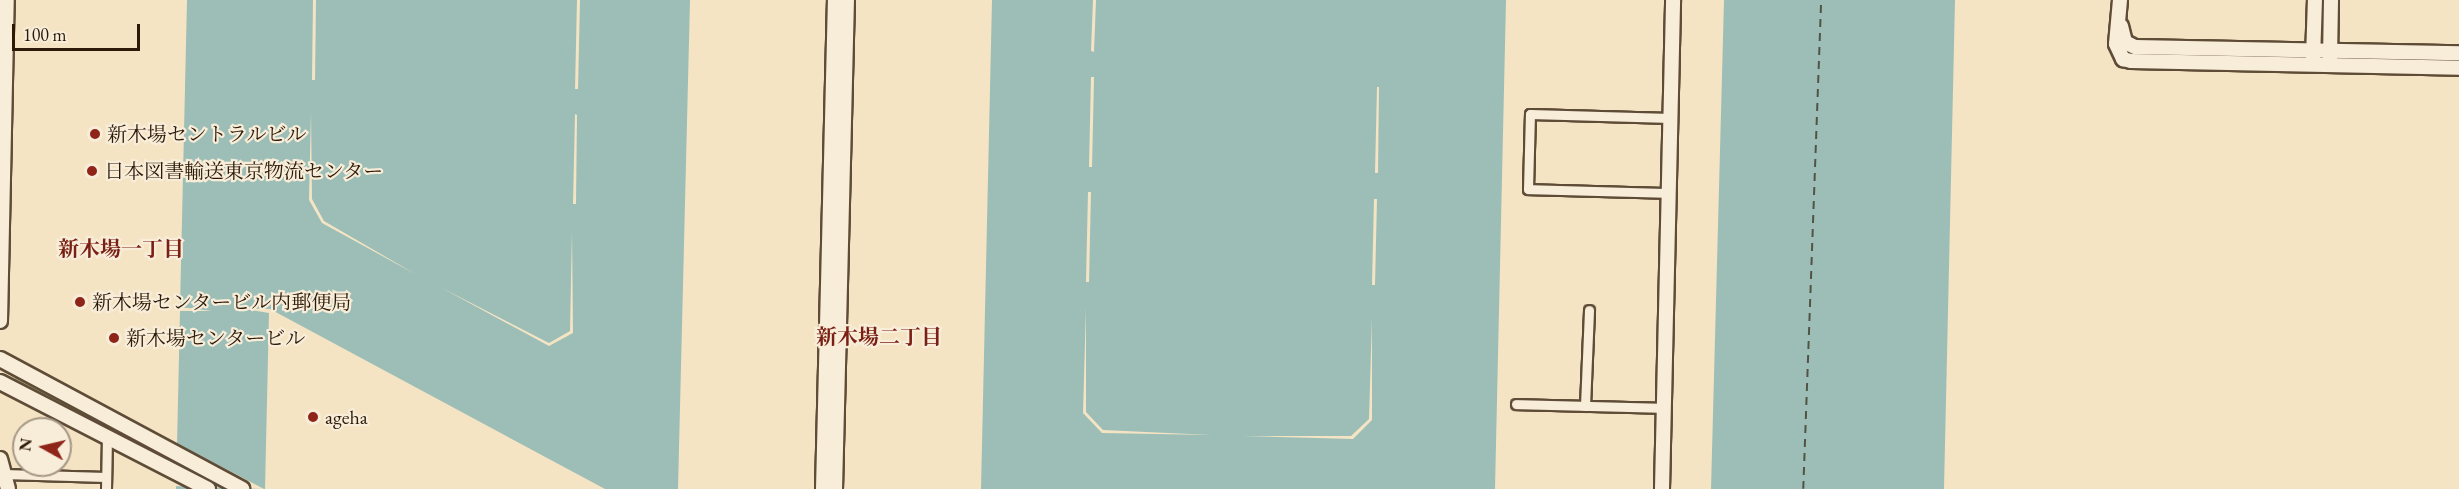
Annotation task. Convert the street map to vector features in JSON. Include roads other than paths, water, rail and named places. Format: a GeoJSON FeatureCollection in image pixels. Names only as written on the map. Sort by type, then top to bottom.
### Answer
{"type":"FeatureCollection","features":[{"type":"Feature","properties":{"kind":"street"},"geometry":{"type":"LineString","coordinates":[[0,321],[7,0]]}},
{"type":"Feature","properties":{"kind":"street"},"geometry":{"type":"LineString","coordinates":[[835,0],[840,47]]}},
{"type":"Feature","properties":{"kind":"street"},"geometry":{"type":"LineString","coordinates":[[835,489],[832,378],[840,47],[847,0]]}},
{"type":"Feature","properties":{"kind":"street"},"geometry":{"type":"LineString","coordinates":[[1662,489],[1673,0]]}},
{"type":"Feature","properties":{"kind":"street"},"geometry":{"type":"LineString","coordinates":[[2120,0],[2118,53],[2131,61],[2459,54]]}},
{"type":"Feature","properties":{"kind":"street"},"geometry":{"type":"LineString","coordinates":[[2314,57],[2315,0]]}},
{"type":"Feature","properties":{"kind":"street"},"geometry":{"type":"LineString","coordinates":[[2330,57],[2331,0]]}},
{"type":"Feature","properties":{"kind":"street"},"geometry":{"type":"LineString","coordinates":[[2330,57],[2459,68]]}},
{"type":"Feature","properties":{"kind":"street"},"geometry":{"type":"LineString","coordinates":[[1669,193],[1527,189],[1530,114],[1671,118]]}},
{"type":"Feature","properties":{"kind":"street"},"geometry":{"type":"LineString","coordinates":[[1585,406],[1589,310]]}},
{"type":"Feature","properties":{"kind":"street"},"geometry":{"type":"LineString","coordinates":[[0,359],[242,489]]}},
{"type":"Feature","properties":{"kind":"street"},"geometry":{"type":"LineString","coordinates":[[823,489],[832,378]]}},
{"type":"Feature","properties":{"kind":"street"},"geometry":{"type":"LineString","coordinates":[[0,382],[208,489]]}},
{"type":"Feature","properties":{"kind":"street"},"geometry":{"type":"LineString","coordinates":[[1516,404],[1664,408]]}},
{"type":"Feature","properties":{"kind":"street"},"geometry":{"type":"LineString","coordinates":[[106,489],[107,436]]}},
{"type":"Feature","properties":{"kind":"street"},"geometry":{"type":"LineString","coordinates":[[0,459],[8,489]]}},
{"type":"Feature","properties":{"kind":"street"},"geometry":{"type":"LineString","coordinates":[[3,474],[106,477]]}},
{"type":"Feature","properties":{"kind":"water"},"geometry":{"type":"Polygon","coordinates":[[[187,0],[690,0],[678,489],[605,489],[270,309],[238,308],[269,313],[265,489],[176,489],[180,311],[212,311],[180,307],[187,0]]]}},
{"type":"Feature","properties":{"kind":"water"},"geometry":{"type":"Polygon","coordinates":[[[992,0],[1506,0],[1495,489],[981,489],[992,0]]]}},
{"type":"Feature","properties":{"kind":"water"},"geometry":{"type":"Polygon","coordinates":[[[1724,0],[1955,0],[1944,489],[1711,489],[1724,0]]]}},
{"type":"Feature","properties":{"kind":"place","name":"新木場セントラルビル"},"geometry":{"type":"Point","coordinates":[95,134]}},
{"type":"Feature","properties":{"kind":"place","name":"日本図書輸送東京物流センター"},"geometry":{"type":"Point","coordinates":[92,171]}},
{"type":"Feature","properties":{"kind":"place","name":"新木場センタービル内郵便局"},"geometry":{"type":"Point","coordinates":[80,302]}},
{"type":"Feature","properties":{"kind":"place","name":"新木場センタービル"},"geometry":{"type":"Point","coordinates":[114,338]}},
{"type":"Feature","properties":{"kind":"place","name":"ageha"},"geometry":{"type":"Point","coordinates":[313,417]}},
{"type":"Feature","properties":{"kind":"district","name":"新木場一丁目"},"geometry":{"type":"Point","coordinates":[121,249]}},
{"type":"Feature","properties":{"kind":"district","name":"新木場二丁目"},"geometry":{"type":"Point","coordinates":[879,337]}}]}
